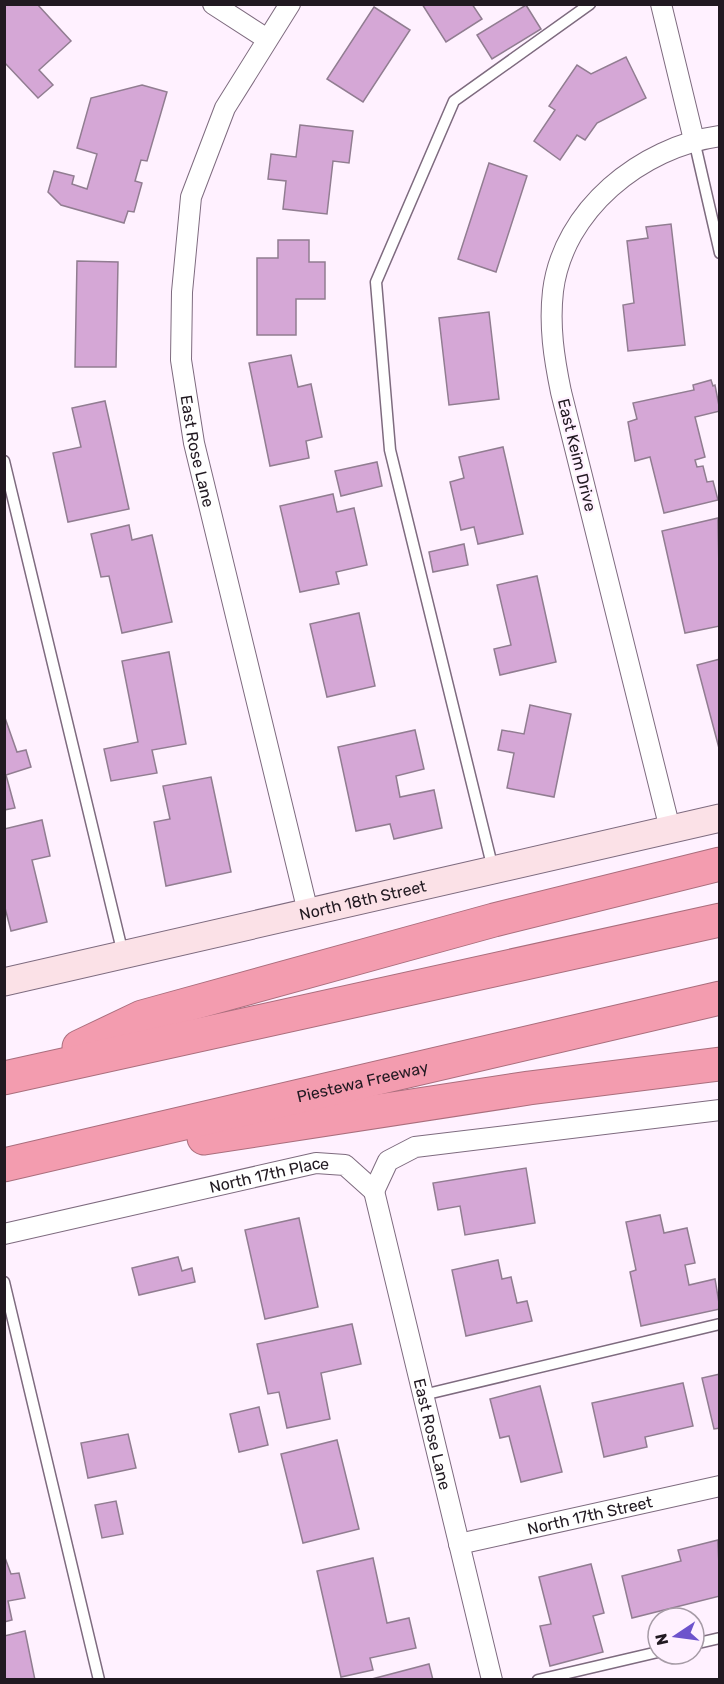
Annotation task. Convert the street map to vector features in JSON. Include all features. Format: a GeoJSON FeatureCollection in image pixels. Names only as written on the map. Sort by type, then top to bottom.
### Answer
{"type":"FeatureCollection","features":[{"type":"Feature","properties":{"kind":"highway"},"geometry":{"type":"LineString","coordinates":[[14,1076],[142,1017],[494,920],[720,864]]}},
{"type":"Feature","properties":{"kind":"highway"},"geometry":{"type":"LineString","coordinates":[[14,1076],[720,920]]}},
{"type":"Feature","properties":{"kind":"highway","name":"Piestewa Freeway"},"geometry":{"type":"LineString","coordinates":[[4,1165],[720,998]]}},
{"type":"Feature","properties":{"kind":"highway"},"geometry":{"type":"LineString","coordinates":[[62,1152],[182,1142],[518,1090],[720,1064]]}},
{"type":"Feature","properties":{"kind":"street"},"geometry":{"type":"LineString","coordinates":[[213,4],[267,39]]}},
{"type":"Feature","properties":{"kind":"street","name":"East Rose Lane"},"geometry":{"type":"LineString","coordinates":[[290,4],[225,108],[191,197],[182,292],[181,360],[194,443],[308,912]]}},
{"type":"Feature","properties":{"kind":"street"},"geometry":{"type":"LineString","coordinates":[[661,4],[694,140]]}},
{"type":"Feature","properties":{"kind":"street","name":"East Keim Drive"},"geometry":{"type":"LineString","coordinates":[[670,829],[561,392],[551,337],[553,290],[566,247],[586,214],[611,186],[664,151],[694,140],[720,136]]}},
{"type":"Feature","properties":{"kind":"street","name":"North 18th Street"},"geometry":{"type":"LineString","coordinates":[[4,982],[720,818]]}},
{"type":"Feature","properties":{"kind":"street"},"geometry":{"type":"LineString","coordinates":[[374,1191],[388,1161],[415,1147],[720,1110]]}},
{"type":"Feature","properties":{"kind":"street","name":"North 17th Place"},"geometry":{"type":"LineString","coordinates":[[4,1234],[316,1163],[345,1165],[374,1191]]}},
{"type":"Feature","properties":{"kind":"street","name":"East Rose Lane"},"geometry":{"type":"LineString","coordinates":[[374,1191],[492,1680]]}},
{"type":"Feature","properties":{"kind":"street","name":"North 17th Street"},"geometry":{"type":"LineString","coordinates":[[459,1544],[720,1486]]}},
{"type":"Feature","properties":{"kind":"lane"},"geometry":{"type":"LineString","coordinates":[[493,869],[390,450],[376,282],[454,101],[590,4]]}},
{"type":"Feature","properties":{"kind":"lane"},"geometry":{"type":"LineString","coordinates":[[694,140],[720,253]]}},
{"type":"Feature","properties":{"kind":"lane"},"geometry":{"type":"LineString","coordinates":[[4,461],[123,954]]}},
{"type":"Feature","properties":{"kind":"lane"},"geometry":{"type":"LineString","coordinates":[[4,1282],[99,1680]]}},
{"type":"Feature","properties":{"kind":"lane"},"geometry":{"type":"LineString","coordinates":[[423,1395],[720,1324]]}},
{"type":"Feature","properties":{"kind":"lane"},"geometry":{"type":"LineString","coordinates":[[538,1680],[646,1655]]}},
{"type":"Feature","properties":{"kind":"building"},"geometry":{"type":"Polygon","coordinates":[[[4,4],[37,4],[71,41],[39,70],[53,85],[38,98],[4,62],[4,4]]]}},
{"type":"Feature","properties":{"kind":"building"},"geometry":{"type":"Polygon","coordinates":[[[422,4],[472,4],[482,19],[446,42],[422,4]]]}},
{"type":"Feature","properties":{"kind":"building"},"geometry":{"type":"Polygon","coordinates":[[[526,5],[541,29],[492,59],[477,35],[526,5]]]}},
{"type":"Feature","properties":{"kind":"building"},"geometry":{"type":"Polygon","coordinates":[[[374,7],[410,30],[363,102],[327,79],[374,7]]]}},
{"type":"Feature","properties":{"kind":"building"},"geometry":{"type":"Polygon","coordinates":[[[626,57],[646,98],[597,123],[585,140],[577,135],[560,160],[534,141],[555,110],[549,106],[577,65],[591,74],[626,57]]]}},
{"type":"Feature","properties":{"kind":"building"},"geometry":{"type":"Polygon","coordinates":[[[142,85],[167,92],[147,161],[141,160],[135,181],[142,183],[134,212],[128,211],[124,223],[61,205],[48,192],[54,171],[74,176],[72,184],[87,189],[97,154],[77,148],[91,98],[142,85]]]}},
{"type":"Feature","properties":{"kind":"building"},"geometry":{"type":"Polygon","coordinates":[[[300,125],[353,131],[349,163],[333,161],[327,214],[283,209],[286,181],[268,179],[271,154],[296,157],[300,125]]]}},
{"type":"Feature","properties":{"kind":"building"},"geometry":{"type":"Polygon","coordinates":[[[489,163],[527,176],[496,272],[458,259],[489,163]]]}},
{"type":"Feature","properties":{"kind":"building"},"geometry":{"type":"Polygon","coordinates":[[[671,224],[685,345],[628,351],[623,305],[634,303],[627,241],[648,238],[646,227],[671,224]]]}},
{"type":"Feature","properties":{"kind":"building"},"geometry":{"type":"Polygon","coordinates":[[[278,240],[309,240],[309,262],[325,262],[325,299],[296,299],[296,335],[257,335],[257,258],[278,258],[278,240]]]}},
{"type":"Feature","properties":{"kind":"building"},"geometry":{"type":"Polygon","coordinates":[[[77,261],[118,262],[116,367],[75,367],[77,261]]]}},
{"type":"Feature","properties":{"kind":"building"},"geometry":{"type":"Polygon","coordinates":[[[489,312],[499,399],[449,405],[439,318],[489,312]]]}},
{"type":"Feature","properties":{"kind":"building"},"geometry":{"type":"Polygon","coordinates":[[[291,355],[298,387],[311,384],[322,437],[306,441],[309,458],[270,466],[249,363],[291,355]]]}},
{"type":"Feature","properties":{"kind":"building"},"geometry":{"type":"Polygon","coordinates":[[[711,380],[713,386],[715,385],[720,411],[695,417],[705,457],[695,460],[697,467],[703,466],[707,482],[713,481],[718,500],[664,513],[650,457],[635,461],[628,422],[637,419],[633,403],[694,390],[693,385],[711,380]]]}},
{"type":"Feature","properties":{"kind":"building"},"geometry":{"type":"Polygon","coordinates":[[[105,401],[129,509],[68,522],[53,453],[81,447],[72,408],[105,401]]]}},
{"type":"Feature","properties":{"kind":"building"},"geometry":{"type":"Polygon","coordinates":[[[503,447],[523,534],[478,544],[474,527],[461,530],[450,482],[464,478],[459,457],[503,447]]]}},
{"type":"Feature","properties":{"kind":"building"},"geometry":{"type":"Polygon","coordinates":[[[377,462],[382,486],[341,496],[335,471],[377,462]]]}},
{"type":"Feature","properties":{"kind":"building"},"geometry":{"type":"Polygon","coordinates":[[[333,494],[337,512],[354,508],[367,565],[336,572],[339,584],[300,592],[280,506],[333,494]]]}},
{"type":"Feature","properties":{"kind":"building"},"geometry":{"type":"Polygon","coordinates":[[[718,518],[720,626],[685,633],[662,531],[718,518]]]}},
{"type":"Feature","properties":{"kind":"building"},"geometry":{"type":"Polygon","coordinates":[[[129,525],[132,540],[152,535],[172,622],[122,633],[109,576],[101,577],[91,534],[129,525]]]}},
{"type":"Feature","properties":{"kind":"building"},"geometry":{"type":"Polygon","coordinates":[[[464,544],[468,565],[433,572],[429,552],[464,544]]]}},
{"type":"Feature","properties":{"kind":"building"},"geometry":{"type":"Polygon","coordinates":[[[537,576],[556,662],[500,675],[494,649],[511,645],[497,585],[537,576]]]}},
{"type":"Feature","properties":{"kind":"building"},"geometry":{"type":"Polygon","coordinates":[[[359,613],[375,686],[327,697],[310,624],[359,613]]]}},
{"type":"Feature","properties":{"kind":"building"},"geometry":{"type":"Polygon","coordinates":[[[169,652],[186,744],[152,750],[157,773],[111,781],[104,749],[138,742],[122,661],[169,652]]]}},
{"type":"Feature","properties":{"kind":"building"},"geometry":{"type":"Polygon","coordinates":[[[720,659],[720,752],[697,665],[720,659]]]}},
{"type":"Feature","properties":{"kind":"building"},"geometry":{"type":"Polygon","coordinates":[[[530,705],[571,714],[554,797],[507,788],[514,753],[498,750],[502,730],[524,734],[530,705]]]}},
{"type":"Feature","properties":{"kind":"building"},"geometry":{"type":"Polygon","coordinates":[[[4,715],[17,752],[26,750],[31,767],[6,775],[15,808],[4,810],[4,715]]]}},
{"type":"Feature","properties":{"kind":"building"},"geometry":{"type":"Polygon","coordinates":[[[415,730],[424,769],[396,776],[400,797],[434,790],[442,828],[394,839],[390,824],[356,831],[338,747],[415,730]]]}},
{"type":"Feature","properties":{"kind":"building"},"geometry":{"type":"Polygon","coordinates":[[[211,777],[231,872],[166,886],[154,822],[170,819],[163,786],[211,777]]]}},
{"type":"Feature","properties":{"kind":"building"},"geometry":{"type":"Polygon","coordinates":[[[42,820],[50,856],[32,860],[47,922],[11,931],[4,904],[4,829],[42,820]]]}},
{"type":"Feature","properties":{"kind":"building"},"geometry":{"type":"Polygon","coordinates":[[[526,1168],[535,1223],[465,1235],[460,1206],[438,1210],[433,1183],[526,1168]]]}},
{"type":"Feature","properties":{"kind":"building"},"geometry":{"type":"Polygon","coordinates":[[[660,1215],[664,1233],[687,1228],[695,1263],[685,1265],[689,1285],[715,1279],[720,1309],[641,1326],[630,1272],[636,1270],[626,1222],[660,1215]]]}},
{"type":"Feature","properties":{"kind":"building"},"geometry":{"type":"Polygon","coordinates":[[[299,1218],[318,1307],[265,1319],[245,1230],[299,1218]]]}},
{"type":"Feature","properties":{"kind":"building"},"geometry":{"type":"Polygon","coordinates":[[[178,1257],[182,1271],[192,1268],[195,1282],[139,1295],[132,1268],[178,1257]]]}},
{"type":"Feature","properties":{"kind":"building"},"geometry":{"type":"Polygon","coordinates":[[[498,1260],[502,1279],[511,1277],[517,1303],[527,1301],[532,1321],[466,1336],[452,1270],[498,1260]]]}},
{"type":"Feature","properties":{"kind":"building"},"geometry":{"type":"Polygon","coordinates":[[[352,1324],[361,1364],[321,1373],[330,1419],[287,1428],[279,1392],[268,1394],[257,1344],[352,1324]]]}},
{"type":"Feature","properties":{"kind":"building"},"geometry":{"type":"Polygon","coordinates":[[[720,1374],[720,1428],[714,1429],[702,1378],[720,1374]]]}},
{"type":"Feature","properties":{"kind":"building"},"geometry":{"type":"Polygon","coordinates":[[[683,1383],[693,1426],[645,1437],[647,1447],[604,1457],[592,1403],[683,1383]]]}},
{"type":"Feature","properties":{"kind":"building"},"geometry":{"type":"Polygon","coordinates":[[[540,1386],[562,1472],[521,1482],[509,1436],[500,1438],[490,1399],[540,1386]]]}},
{"type":"Feature","properties":{"kind":"building"},"geometry":{"type":"Polygon","coordinates":[[[259,1407],[268,1445],[239,1452],[230,1414],[259,1407]]]}},
{"type":"Feature","properties":{"kind":"building"},"geometry":{"type":"Polygon","coordinates":[[[128,1434],[136,1468],[88,1478],[81,1443],[128,1434]]]}},
{"type":"Feature","properties":{"kind":"building"},"geometry":{"type":"Polygon","coordinates":[[[337,1440],[359,1529],[303,1543],[281,1454],[337,1440]]]}},
{"type":"Feature","properties":{"kind":"building"},"geometry":{"type":"Polygon","coordinates":[[[116,1501],[123,1534],[102,1538],[95,1505],[116,1501]]]}},
{"type":"Feature","properties":{"kind":"building"},"geometry":{"type":"Polygon","coordinates":[[[718,1540],[720,1596],[680,1606],[646,1606],[646,1614],[632,1618],[622,1576],[681,1561],[678,1550],[718,1540]]]}},
{"type":"Feature","properties":{"kind":"building"},"geometry":{"type":"Polygon","coordinates":[[[4,1555],[11,1574],[19,1573],[25,1598],[8,1601],[12,1620],[4,1622],[4,1555]]]}},
{"type":"Feature","properties":{"kind":"building"},"geometry":{"type":"Polygon","coordinates":[[[373,1558],[387,1623],[409,1618],[416,1648],[370,1658],[373,1670],[341,1677],[317,1571],[373,1558]]]}},
{"type":"Feature","properties":{"kind":"building"},"geometry":{"type":"Polygon","coordinates":[[[591,1564],[604,1613],[593,1616],[603,1652],[550,1666],[540,1626],[551,1624],[539,1577],[591,1564]]]}},
{"type":"Feature","properties":{"kind":"building"},"geometry":{"type":"Polygon","coordinates":[[[25,1631],[35,1680],[4,1680],[4,1636],[25,1631]]]}},
{"type":"Feature","properties":{"kind":"building"},"geometry":{"type":"Polygon","coordinates":[[[429,1664],[433,1680],[368,1680],[429,1664]]]}}]}
